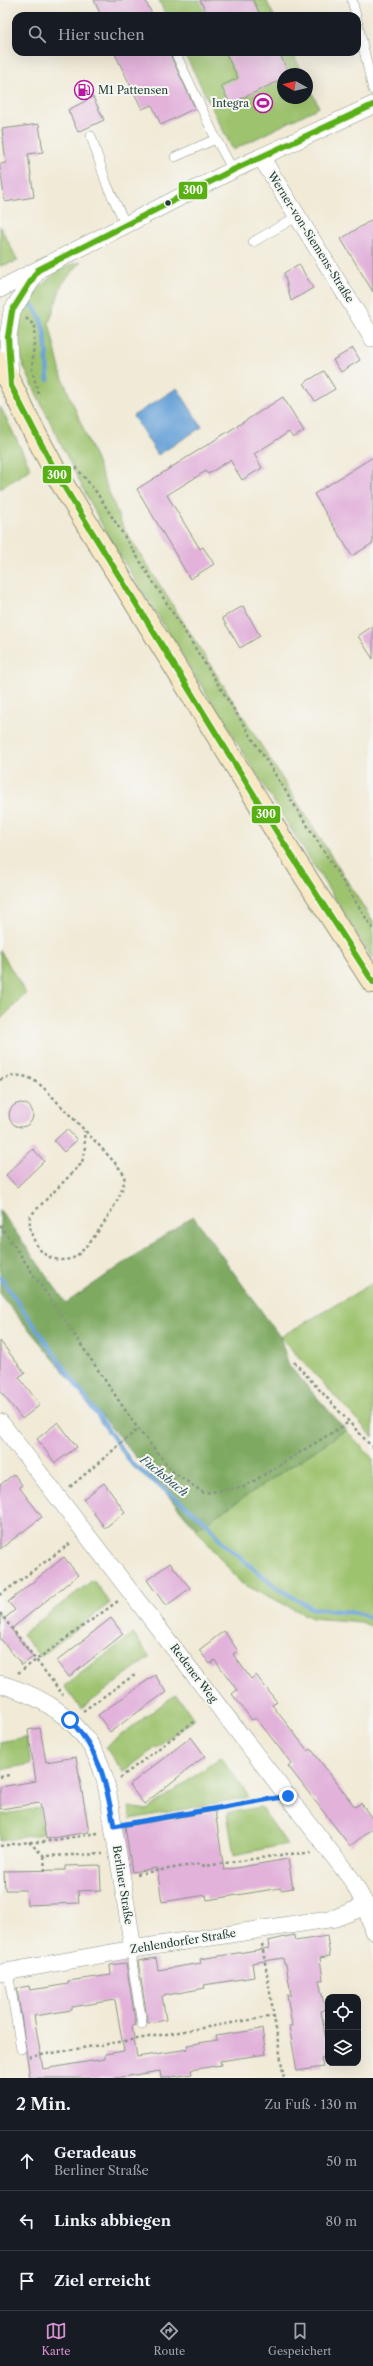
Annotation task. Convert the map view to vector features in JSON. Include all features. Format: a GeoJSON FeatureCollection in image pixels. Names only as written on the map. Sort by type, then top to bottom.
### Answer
{"type":"FeatureCollection","features":[{"type":"Feature","properties":{"kind":"street"},"geometry":{"type":"LineString","coordinates":[[0,289],[233,170],[373,105]]}},
{"type":"Feature","properties":{"kind":"street","name":"Werner-von-Siemens-Straße"},"geometry":{"type":"LineString","coordinates":[[261,157],[373,338]]}},
{"type":"Feature","properties":{"kind":"street"},"geometry":{"type":"LineString","coordinates":[[11,386],[8,337],[12,311],[38,270]]}},
{"type":"Feature","properties":{"kind":"street"},"geometry":{"type":"LineString","coordinates":[[0,362],[60,480],[279,835],[373,982]]}},
{"type":"Feature","properties":{"kind":"street","name":"Redener Weg"},"geometry":{"type":"LineString","coordinates":[[1,1426],[132,1592],[352,1880],[366,1906],[373,1931]]}},
{"type":"Feature","properties":{"kind":"street","name":"Berliner Straße"},"geometry":{"type":"LineString","coordinates":[[7,1686],[42,1700],[67,1717],[94,1751],[106,1784],[133,1949]]}},
{"type":"Feature","properties":{"kind":"street","name":"Zehlendorfer Straße"},"geometry":{"type":"LineString","coordinates":[[4,1973],[133,1949],[335,1918],[366,1906]]}},
{"type":"Feature","properties":{"kind":"lane"},"geometry":{"type":"LineString","coordinates":[[352,0],[355,12]]}},
{"type":"Feature","properties":{"kind":"lane"},"geometry":{"type":"LineString","coordinates":[[361,38],[373,90]]}},
{"type":"Feature","properties":{"kind":"lane"},"geometry":{"type":"LineString","coordinates":[[177,56],[233,170]]}},
{"type":"Feature","properties":{"kind":"lane"},"geometry":{"type":"LineString","coordinates":[[91,136],[107,185],[126,225]]}},
{"type":"Feature","properties":{"kind":"lane"},"geometry":{"type":"LineString","coordinates":[[175,157],[216,138]]}},
{"type":"Feature","properties":{"kind":"lane"},"geometry":{"type":"LineString","coordinates":[[253,242],[298,216]]}},
{"type":"Feature","properties":{"kind":"lane"},"geometry":{"type":"LineString","coordinates":[[133,1949],[132,1962],[142,2024]]}},
{"type":"Feature","properties":{"kind":"lane"},"geometry":{"type":"LineString","coordinates":[[4,1973],[22,2054]]}},
{"type":"Feature","properties":{"kind":"path"},"geometry":{"type":"LineString","coordinates":[[36,330],[32,370],[41,401]]}},
{"type":"Feature","properties":{"kind":"path"},"geometry":{"type":"LineString","coordinates":[[74,464],[97,493],[373,929]]}},
{"type":"Feature","properties":{"kind":"path"},"geometry":{"type":"LineString","coordinates":[[0,1080],[9,1076],[20,1075],[30,1078],[42,1086],[84,1131],[124,1174],[125,1185],[117,1202],[82,1252],[73,1258],[62,1260],[51,1258],[41,1251],[32,1237],[29,1226],[30,1216],[82,1163],[85,1148],[84,1131]]}},
{"type":"Feature","properties":{"kind":"path"},"geometry":{"type":"LineString","coordinates":[[0,1225],[138,1430],[173,1472],[204,1492],[244,1488],[350,1422]]}},
{"type":"Feature","properties":{"kind":"path"},"geometry":{"type":"LineString","coordinates":[[294,1362],[373,1448]]}},
{"type":"Feature","properties":{"kind":"path"},"geometry":{"type":"LineString","coordinates":[[57,1496],[97,1466],[110,1452],[138,1430]]}},
{"type":"Feature","properties":{"kind":"path"},"geometry":{"type":"LineString","coordinates":[[0,1595],[84,1533]]}},
{"type":"Feature","properties":{"kind":"path"},"geometry":{"type":"LineString","coordinates":[[7,1686],[18,1673],[132,1592]]}},
{"type":"Feature","properties":{"kind":"path"},"geometry":{"type":"LineString","coordinates":[[0,1613],[67,1699],[67,1717]]}},
{"type":"Feature","properties":{"kind":"path"},"geometry":{"type":"LineString","coordinates":[[67,1717],[137,1673]]}},
{"type":"Feature","properties":{"kind":"path"},"geometry":{"type":"LineString","coordinates":[[106,1784],[119,1779],[196,1720]]}},
{"type":"Feature","properties":{"kind":"path"},"geometry":{"type":"LineString","coordinates":[[0,1777],[9,1775]]}},
{"type":"Feature","properties":{"kind":"path"},"geometry":{"type":"LineString","coordinates":[[0,1846],[29,1842],[43,1842],[288,1796]]}},
{"type":"Feature","properties":{"kind":"path"},"geometry":{"type":"LineString","coordinates":[[29,1842],[44,1856],[45,1871]]}},
{"type":"Feature","properties":{"kind":"path"},"geometry":{"type":"LineString","coordinates":[[122,1876],[199,1864],[205,1866],[287,1854],[318,1852],[327,1847]]}},
{"type":"Feature","properties":{"kind":"path"},"geometry":{"type":"LineString","coordinates":[[44,1856],[118,1852]]}},
{"type":"Feature","properties":{"kind":"path"},"geometry":{"type":"LineString","coordinates":[[260,1930],[284,2078]]}},
{"type":"Feature","properties":{"kind":"path"},"geometry":{"type":"LineString","coordinates":[[22,2054],[274,2016]]}},
{"type":"Feature","properties":{"kind":"green space"},"geometry":{"type":"Polygon","coordinates":[[[159,0],[266,0],[272,12],[164,12],[159,0]]]}},
{"type":"Feature","properties":{"kind":"green space","name":"Integra"},"geometry":{"type":"Polygon","coordinates":[[[186,56],[294,56],[300,68],[277,68],[277,104],[313,104],[313,94],[319,107],[233,150],[186,56]]]}},
{"type":"Feature","properties":{"kind":"green space"},"geometry":{"type":"Polygon","coordinates":[[[0,226],[18,261],[0,266],[0,226]]]}},
{"type":"Feature","properties":{"kind":"green space"},"geometry":{"type":"Polygon","coordinates":[[[81,262],[62,284],[49,323],[61,374],[123,527],[373,922],[373,960],[112,543],[92,507],[24,368],[18,352],[16,337],[17,327],[25,308],[38,290],[53,275],[63,268],[81,262]]]}},
{"type":"Feature","properties":{"kind":"green space"},"geometry":{"type":"Polygon","coordinates":[[[0,406],[31,469],[0,489],[0,406]]]}},
{"type":"Feature","properties":{"kind":"green space"},"geometry":{"type":"Polygon","coordinates":[[[0,950],[26,994],[0,1020],[0,950]]]}},
{"type":"Feature","properties":{"kind":"green space"},"geometry":{"type":"Polygon","coordinates":[[[0,1210],[66,1303],[193,1216],[280,1337],[289,1366],[346,1430],[196,1529],[0,1295],[0,1210]]]}},
{"type":"Feature","properties":{"kind":"green space"},"geometry":{"type":"Polygon","coordinates":[[[373,1283],[373,1437],[280,1337],[373,1283]]]}},
{"type":"Feature","properties":{"kind":"green space"},"geometry":{"type":"Polygon","coordinates":[[[346,1430],[373,1459],[373,1627],[361,1622],[312,1618],[241,1583],[196,1529],[346,1430]]]}},
{"type":"Feature","properties":{"kind":"green space"},"geometry":{"type":"Polygon","coordinates":[[[93,1580],[110,1603],[40,1657],[22,1634],[93,1580]]]}},
{"type":"Feature","properties":{"kind":"green space"},"geometry":{"type":"Polygon","coordinates":[[[133,1634],[150,1657],[81,1709],[64,1686],[133,1634]]]}},
{"type":"Feature","properties":{"kind":"green space"},"geometry":{"type":"Polygon","coordinates":[[[176,1694],[194,1719],[123,1772],[105,1747],[176,1694]]]}},
{"type":"Feature","properties":{"kind":"green space"},"geometry":{"type":"Polygon","coordinates":[[[26,1737],[31,1764],[0,1770],[0,1742],[26,1737]]]}},
{"type":"Feature","properties":{"kind":"green space"},"geometry":{"type":"Polygon","coordinates":[[[221,1757],[249,1797],[131,1819],[129,1807],[147,1810],[221,1757]]]}},
{"type":"Feature","properties":{"kind":"green space"},"geometry":{"type":"Polygon","coordinates":[[[261,1807],[287,1844],[234,1855],[227,1813],[261,1807]]]}},
{"type":"Feature","properties":{"kind":"green space"},"geometry":{"type":"Polygon","coordinates":[[[39,1808],[43,1834],[0,1841],[0,1815],[39,1808]]]}},
{"type":"Feature","properties":{"kind":"water"},"geometry":{"type":"Polygon","coordinates":[[[177,388],[202,427],[158,455],[133,416],[177,388]]]}},
{"type":"Feature","properties":{"kind":"building"},"geometry":{"type":"Polygon","coordinates":[[[94,0],[145,0],[151,12],[99,12],[94,0]]]}},
{"type":"Feature","properties":{"kind":"building"},"geometry":{"type":"Polygon","coordinates":[[[200,0],[253,0],[259,12],[206,12],[200,0]]]}},
{"type":"Feature","properties":{"kind":"building"},"geometry":{"type":"Polygon","coordinates":[[[116,56],[171,56],[195,108],[161,125],[152,105],[142,109],[116,56]]]}},
{"type":"Feature","properties":{"kind":"building"},"geometry":{"type":"Polygon","coordinates":[[[227,56],[281,56],[286,68],[277,68],[277,82],[230,104],[221,86],[238,78],[227,56]]]}},
{"type":"Feature","properties":{"kind":"building"},"geometry":{"type":"Polygon","coordinates":[[[93,97],[104,120],[78,132],[68,110],[93,97]]]}},
{"type":"Feature","properties":{"kind":"building"},"geometry":{"type":"Polygon","coordinates":[[[39,124],[43,152],[28,154],[34,197],[5,202],[0,168],[0,164],[6,163],[2,129],[39,124]]]}},
{"type":"Feature","properties":{"kind":"building"},"geometry":{"type":"Polygon","coordinates":[[[373,219],[373,292],[341,239],[373,219]]]}},
{"type":"Feature","properties":{"kind":"building"},"geometry":{"type":"Polygon","coordinates":[[[299,264],[313,288],[291,301],[284,273],[299,264]]]}},
{"type":"Feature","properties":{"kind":"building"},"geometry":{"type":"Polygon","coordinates":[[[353,348],[360,360],[341,372],[333,360],[353,348]]]}},
{"type":"Feature","properties":{"kind":"building"},"geometry":{"type":"Polygon","coordinates":[[[324,371],[335,389],[315,401],[304,383],[324,371]]]}},
{"type":"Feature","properties":{"kind":"building"},"geometry":{"type":"Polygon","coordinates":[[[283,397],[304,431],[293,438],[289,432],[254,454],[262,468],[242,480],[230,460],[208,474],[206,471],[167,495],[200,549],[203,547],[214,564],[190,579],[137,489],[283,397]]]}},
{"type":"Feature","properties":{"kind":"building"},"geometry":{"type":"Polygon","coordinates":[[[373,457],[373,543],[352,556],[314,494],[373,457]]]}},
{"type":"Feature","properties":{"kind":"building"},"geometry":{"type":"Polygon","coordinates":[[[243,606],[260,636],[240,648],[222,618],[243,606]]]}},
{"type":"Feature","properties":{"kind":"building"},"geometry":{"type":"Polygon","coordinates":[[[373,626],[373,659],[358,636],[373,626]]]}},
{"type":"Feature","properties":{"kind":"building"},"geometry":{"type":"Polygon","coordinates":[[[21,1103],[29,1107],[33,1115],[29,1123],[21,1127],[13,1123],[9,1115],[13,1107],[21,1103]]]}},
{"type":"Feature","properties":{"kind":"building"},"geometry":{"type":"Polygon","coordinates":[[[67,1129],[77,1140],[64,1152],[54,1141],[67,1129]]]}},
{"type":"Feature","properties":{"kind":"building"},"geometry":{"type":"Polygon","coordinates":[[[33,1149],[44,1161],[17,1187],[6,1175],[33,1149]]]}},
{"type":"Feature","properties":{"kind":"building"},"geometry":{"type":"Polygon","coordinates":[[[0,1341],[25,1373],[19,1377],[40,1405],[22,1419],[0,1391],[0,1341]]]}},
{"type":"Feature","properties":{"kind":"building"},"geometry":{"type":"Polygon","coordinates":[[[58,1422],[77,1447],[55,1463],[37,1439],[58,1422]]]}},
{"type":"Feature","properties":{"kind":"building"},"geometry":{"type":"Polygon","coordinates":[[[14,1474],[22,1485],[19,1487],[42,1517],[0,1549],[0,1485],[14,1474]]]}},
{"type":"Feature","properties":{"kind":"building"},"geometry":{"type":"Polygon","coordinates":[[[104,1483],[125,1512],[105,1528],[83,1499],[104,1483]]]}},
{"type":"Feature","properties":{"kind":"building"},"geometry":{"type":"Polygon","coordinates":[[[64,1557],[78,1575],[11,1629],[33,1657],[22,1665],[0,1638],[0,1614],[4,1619],[15,1610],[8,1602],[64,1557]]]}},
{"type":"Feature","properties":{"kind":"building"},"geometry":{"type":"Polygon","coordinates":[[[170,1563],[190,1588],[166,1606],[147,1580],[170,1563]]]}},
{"type":"Feature","properties":{"kind":"building"},"geometry":{"type":"Polygon","coordinates":[[[111,1618],[123,1634],[69,1677],[57,1661],[111,1618]]]}},
{"type":"Feature","properties":{"kind":"building"},"geometry":{"type":"Polygon","coordinates":[[[224,1631],[238,1651],[233,1654],[251,1679],[256,1675],[277,1702],[272,1705],[308,1751],[311,1749],[355,1807],[361,1803],[373,1820],[373,1828],[350,1846],[288,1766],[291,1763],[256,1718],[252,1720],[232,1694],[237,1690],[215,1660],[210,1664],[199,1650],[224,1631]]]}},
{"type":"Feature","properties":{"kind":"building"},"geometry":{"type":"Polygon","coordinates":[[[155,1675],[166,1692],[110,1732],[98,1715],[155,1675]]]}},
{"type":"Feature","properties":{"kind":"building"},"geometry":{"type":"Polygon","coordinates":[[[40,1728],[46,1762],[76,1757],[89,1832],[46,1839],[40,1803],[0,1809],[0,1787],[36,1781],[28,1730],[40,1728]]]}},
{"type":"Feature","properties":{"kind":"building"},"geometry":{"type":"Polygon","coordinates":[[[191,1737],[205,1756],[144,1804],[129,1785],[191,1737]]]}},
{"type":"Feature","properties":{"kind":"building"},"geometry":{"type":"Polygon","coordinates":[[[215,1811],[224,1870],[288,1859],[293,1888],[281,1890],[280,1888],[207,1900],[206,1895],[162,1902],[157,1868],[132,1872],[125,1826],[215,1811]]]}},
{"type":"Feature","properties":{"kind":"building"},"geometry":{"type":"Polygon","coordinates":[[[100,1865],[101,1890],[78,1891],[79,1903],[27,1905],[26,1890],[5,1890],[4,1871],[65,1870],[65,1866],[100,1865]]]}},
{"type":"Feature","properties":{"kind":"building"},"geometry":{"type":"Polygon","coordinates":[[[294,1935],[295,1941],[327,1936],[330,1956],[320,1958],[323,1980],[319,1980],[325,2010],[321,2011],[325,2034],[325,2057],[321,2058],[323,2067],[297,2071],[289,2026],[292,2026],[287,1995],[291,1995],[286,1964],[284,1964],[283,1958],[252,1963],[254,1977],[204,1985],[205,1988],[162,1996],[166,2020],[148,2023],[138,1961],[156,1958],[158,1970],[201,1963],[200,1959],[269,1948],[268,1941],[294,1935]]]}},
{"type":"Feature","properties":{"kind":"building"},"geometry":{"type":"Polygon","coordinates":[[[126,1963],[136,2025],[132,2026],[137,2057],[188,2049],[187,2045],[217,2040],[216,2036],[262,2029],[266,2054],[220,2061],[221,2065],[191,2070],[192,2074],[166,2078],[161,2078],[160,2071],[116,2078],[30,2078],[17,1988],[29,1986],[30,1990],[68,1984],[68,1981],[111,1975],[110,1965],[126,1963]],[[115,2000],[72,2007],[72,2010],[34,2016],[43,2069],[105,2059],[105,2054],[124,2051],[115,2000]]]}},
{"type":"Feature","properties":{"kind":"waterway"},"geometry":{"type":"LineString","coordinates":[[32,305],[44,330],[47,350],[48,380]]}},
{"type":"Feature","properties":{"kind":"waterway","name":"Fuchsbach"},"geometry":{"type":"LineString","coordinates":[[0,1277],[132,1464],[207,1523],[224,1544],[276,1587],[311,1608],[358,1613],[373,1619]]}},
{"type":"Feature","properties":{"kind":"transit line","name":"300"},"geometry":{"type":"LineString","coordinates":[[373,105],[233,170],[38,270],[12,311],[8,337],[11,386],[60,480],[283,842],[373,982]]}},
{"type":"Feature","properties":{"kind":"place","name":"M1 Pattensen"},"geometry":{"type":"Point","coordinates":[84,90]}},
{"type":"Feature","properties":{"kind":"place","name":"Integra"},"geometry":{"type":"Point","coordinates":[263,103]}},
{"type":"Feature","properties":{"kind":"route"},"geometry":{"type":"LineString","coordinates":[[70,1720],[94,1751],[103,1771],[114,1826],[288,1796]]}}]}
